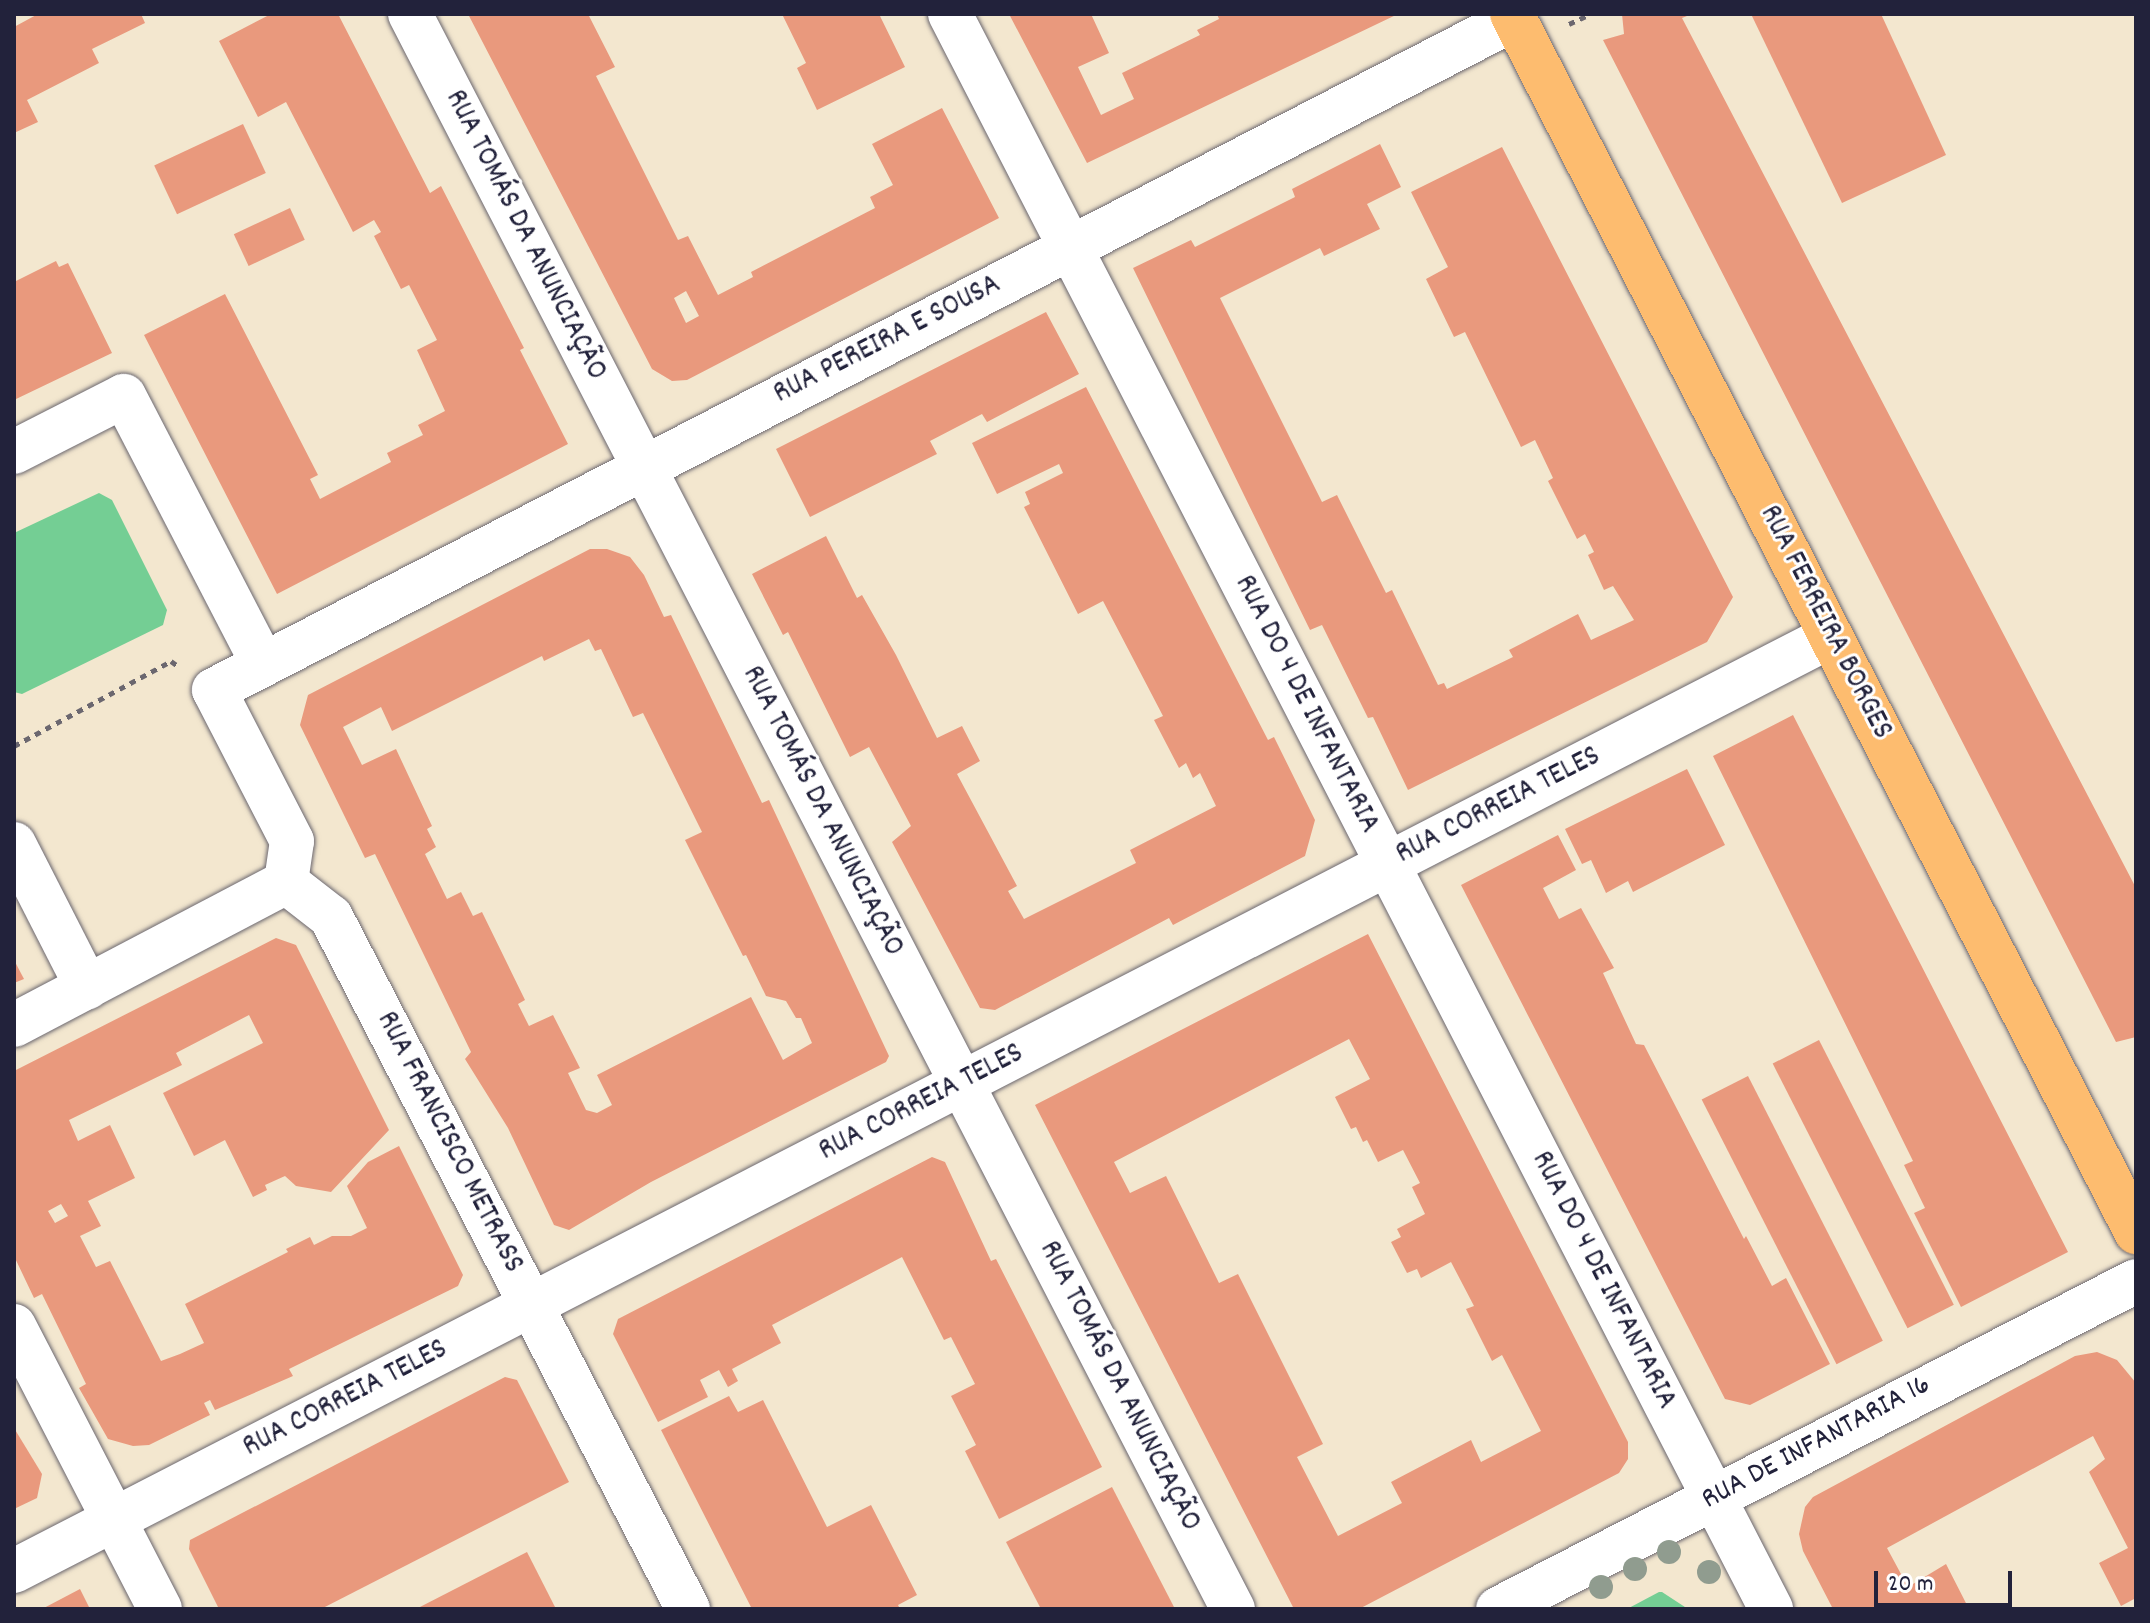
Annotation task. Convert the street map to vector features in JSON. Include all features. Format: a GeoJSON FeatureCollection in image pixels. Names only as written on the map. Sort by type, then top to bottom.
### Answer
{"type":"FeatureCollection","features":[{"type":"Feature","properties":{"kind":"main road","name":"RUA FERREIRA BORGES"},"geometry":{"type":"LineString","coordinates":[[1513,16],[2136,1232]]}},
{"type":"Feature","properties":{"kind":"street","name":"RUA TOMÁS DA ANUNCIAÇÃO"},"geometry":{"type":"LineString","coordinates":[[410,14],[1233,1609]]}},
{"type":"Feature","properties":{"kind":"street","name":"RUA DO 4 DE INFANTARIA"},"geometry":{"type":"LineString","coordinates":[[950,14],[1771,1609]]}},
{"type":"Feature","properties":{"kind":"street","name":"RUA PEREIRA E SOUSA"},"geometry":{"type":"LineString","coordinates":[[214,690],[1513,16]]}},
{"type":"Feature","properties":{"kind":"street"},"geometry":{"type":"LineString","coordinates":[[14,452],[124,396],[263,664]]}},
{"type":"Feature","properties":{"kind":"street","name":"RUA CORREIA TELES"},"geometry":{"type":"LineString","coordinates":[[14,1571],[1831,636]]}},
{"type":"Feature","properties":{"kind":"street"},"geometry":{"type":"LineString","coordinates":[[14,1025],[286,882],[292,841],[214,690]]}},
{"type":"Feature","properties":{"kind":"street"},"geometry":{"type":"LineString","coordinates":[[14,844],[87,987]]}},
{"type":"Feature","properties":{"kind":"street","name":"RUA FRANCISCO METRASS"},"geometry":{"type":"LineString","coordinates":[[286,882],[331,917],[688,1609]]}},
{"type":"Feature","properties":{"kind":"street","name":"RUA DE INFANTARIA 16"},"geometry":{"type":"LineString","coordinates":[[1498,1609],[2136,1281]]}},
{"type":"Feature","properties":{"kind":"street"},"geometry":{"type":"LineString","coordinates":[[14,1326],[160,1609]]}},
{"type":"Feature","properties":{"kind":"path"},"geometry":{"type":"LineString","coordinates":[[14,746],[171,661],[214,690]]}},
{"type":"Feature","properties":{"kind":"green space"},"geometry":{"type":"Polygon","coordinates":[[[99,493],[112,500],[167,610],[163,625],[22,694],[14,692],[14,533],[99,493]]]}},
{"type":"Feature","properties":{"kind":"green space"},"geometry":{"type":"Polygon","coordinates":[[[1659,1592],[1688,1609],[1627,1609],[1659,1592]]]}},
{"type":"Feature","properties":{"kind":"building"},"geometry":{"type":"Polygon","coordinates":[[[38,14],[141,14],[145,23],[92,49],[99,63],[27,100],[38,122],[14,133],[14,27],[38,14]]]}},
{"type":"Feature","properties":{"kind":"building"},"geometry":{"type":"Polygon","coordinates":[[[271,14],[338,14],[430,193],[441,186],[524,348],[520,350],[568,444],[277,594],[144,335],[225,294],[318,475],[310,479],[320,499],[391,462],[387,453],[423,435],[418,425],[445,411],[417,350],[437,340],[409,285],[401,289],[374,236],[381,232],[374,220],[353,232],[286,102],[258,117],[219,41],[271,14]]]}},
{"type":"Feature","properties":{"kind":"building"},"geometry":{"type":"Polygon","coordinates":[[[468,14],[588,14],[615,67],[596,76],[678,240],[688,236],[718,295],[753,277],[751,272],[875,208],[870,197],[893,185],[872,144],[942,108],[999,218],[687,380],[672,381],[652,369],[468,14]],[[686,291],[674,298],[686,323],[699,316],[686,291]]]}},
{"type":"Feature","properties":{"kind":"building"},"geometry":{"type":"Polygon","coordinates":[[[782,14],[879,14],[905,67],[817,110],[797,68],[806,63],[782,14]]]}},
{"type":"Feature","properties":{"kind":"building"},"geometry":{"type":"Polygon","coordinates":[[[1009,14],[1091,14],[1109,53],[1078,67],[1101,115],[1134,99],[1122,73],[1200,35],[1197,30],[1219,19],[1217,14],[1398,14],[1087,163],[1009,14]]]}},
{"type":"Feature","properties":{"kind":"building"},"geometry":{"type":"Polygon","coordinates":[[[1622,14],[1692,14],[1682,18],[2136,888],[2136,1037],[2116,1042],[1603,40],[1624,34],[1622,14]]]}},
{"type":"Feature","properties":{"kind":"building"},"geometry":{"type":"Polygon","coordinates":[[[1751,14],[1881,14],[1946,155],[1842,203],[1751,14]]]}},
{"type":"Feature","properties":{"kind":"building"},"geometry":{"type":"Polygon","coordinates":[[[243,124],[266,173],[177,214],[154,165],[243,124]]]}},
{"type":"Feature","properties":{"kind":"building"},"geometry":{"type":"Polygon","coordinates":[[[1380,144],[1401,187],[1367,204],[1380,229],[1324,256],[1320,248],[1220,298],[1322,502],[1337,495],[1386,593],[1392,590],[1438,685],[1444,683],[1447,689],[1513,657],[1509,650],[1578,614],[1591,640],[1634,620],[1613,586],[1604,590],[1588,555],[1594,552],[1585,534],[1577,539],[1548,481],[1553,478],[1535,440],[1521,447],[1465,332],[1454,337],[1426,279],[1448,267],[1411,192],[1502,147],[1733,597],[1707,642],[1408,790],[1373,717],[1368,718],[1322,625],[1310,630],[1133,268],[1191,240],[1195,247],[1295,197],[1292,189],[1380,144]]]}},
{"type":"Feature","properties":{"kind":"building"},"geometry":{"type":"Polygon","coordinates":[[[290,208],[305,240],[249,266],[234,234],[290,208]]]}},
{"type":"Feature","properties":{"kind":"building"},"geometry":{"type":"Polygon","coordinates":[[[56,261],[59,267],[68,263],[112,353],[14,400],[14,282],[56,261]]]}},
{"type":"Feature","properties":{"kind":"building"},"geometry":{"type":"Polygon","coordinates":[[[1046,312],[1079,374],[987,422],[982,414],[930,441],[937,454],[810,517],[776,449],[1046,312]]]}},
{"type":"Feature","properties":{"kind":"building"},"geometry":{"type":"Polygon","coordinates":[[[1086,387],[1268,740],[1274,737],[1315,820],[1305,856],[1173,925],[1169,918],[995,1010],[980,1008],[892,842],[911,826],[869,747],[850,757],[788,632],[783,635],[752,574],[826,536],[857,598],[862,595],[896,655],[937,738],[962,726],[980,761],[957,774],[1017,886],[1008,891],[1024,919],[1136,863],[1130,850],[1216,806],[1200,773],[1193,778],[1186,763],[1179,768],[1154,720],[1163,716],[1103,601],[1078,614],[1024,507],[1030,504],[1025,492],[1063,473],[1059,464],[997,494],[972,443],[1086,387]]]}},
{"type":"Feature","properties":{"kind":"building"},"geometry":{"type":"Polygon","coordinates":[[[590,549],[607,549],[630,557],[644,575],[664,617],[671,615],[762,803],[769,800],[889,1056],[886,1062],[651,1182],[569,1230],[554,1225],[508,1128],[465,1059],[471,1052],[375,854],[365,858],[300,725],[308,695],[590,549]],[[589,639],[544,661],[542,656],[392,731],[381,707],[343,727],[362,765],[396,749],[432,826],[427,829],[436,847],[425,854],[447,899],[461,892],[473,916],[482,912],[525,1000],[518,1004],[529,1026],[553,1015],[580,1068],[568,1073],[586,1110],[597,1113],[612,1105],[597,1075],[751,997],[783,1060],[812,1043],[801,1018],[796,1018],[786,1001],[766,996],[746,955],[743,956],[685,840],[702,832],[643,713],[633,717],[601,649],[595,651],[589,639]]]}},
{"type":"Feature","properties":{"kind":"building"},"geometry":{"type":"Polygon","coordinates":[[[1793,715],[2068,1252],[1961,1307],[1914,1213],[1925,1208],[1904,1165],[1913,1161],[1713,756],[1793,715]]]}},
{"type":"Feature","properties":{"kind":"building"},"geometry":{"type":"Polygon","coordinates":[[[1687,769],[1725,845],[1633,892],[1628,881],[1606,893],[1591,860],[1582,864],[1565,829],[1687,769]]]}},
{"type":"Feature","properties":{"kind":"building"},"geometry":{"type":"Polygon","coordinates":[[[1558,835],[1576,870],[1543,888],[1559,919],[1581,908],[1614,968],[1603,973],[1636,1044],[1644,1045],[1744,1239],[1746,1236],[1772,1286],[1786,1278],[1830,1364],[1750,1405],[1725,1399],[1461,885],[1558,835]]]}},
{"type":"Feature","properties":{"kind":"building"},"geometry":{"type":"Polygon","coordinates":[[[1368,934],[1628,1442],[1628,1459],[1619,1473],[1359,1609],[1294,1609],[1035,1105],[1368,934]],[[1349,1039],[1114,1162],[1130,1193],[1166,1176],[1219,1283],[1238,1274],[1323,1444],[1297,1457],[1338,1536],[1402,1503],[1391,1482],[1471,1440],[1481,1462],[1541,1431],[1502,1355],[1492,1361],[1466,1309],[1474,1306],[1451,1262],[1421,1278],[1417,1269],[1407,1273],[1391,1242],[1401,1237],[1397,1229],[1425,1214],[1412,1187],[1420,1183],[1403,1150],[1378,1162],[1367,1140],[1363,1142],[1356,1127],[1351,1129],[1335,1097],[1370,1079],[1349,1039]]]}},
{"type":"Feature","properties":{"kind":"building"},"geometry":{"type":"Polygon","coordinates":[[[276,938],[296,945],[389,1130],[331,1192],[296,1186],[285,1176],[265,1185],[267,1190],[253,1197],[225,1140],[194,1156],[163,1093],[263,1043],[249,1015],[176,1053],[182,1065],[69,1120],[78,1141],[110,1125],[135,1178],[88,1201],[101,1226],[80,1236],[96,1267],[110,1261],[161,1361],[204,1343],[185,1304],[288,1252],[286,1249],[310,1237],[314,1245],[332,1236],[351,1236],[367,1228],[347,1186],[368,1162],[399,1146],[463,1275],[458,1286],[289,1369],[293,1376],[215,1410],[210,1400],[204,1403],[210,1415],[149,1445],[133,1446],[108,1439],[79,1388],[86,1384],[42,1294],[34,1298],[14,1256],[14,1071],[276,938]],[[61,1204],[48,1211],[55,1223],[68,1216],[61,1204]]]}},
{"type":"Feature","properties":{"kind":"building"},"geometry":{"type":"Polygon","coordinates":[[[14,960],[24,979],[14,983],[14,960]]]}},
{"type":"Feature","properties":{"kind":"building"},"geometry":{"type":"Polygon","coordinates":[[[1819,1040],[1954,1305],[1908,1328],[1773,1064],[1819,1040]]]}},
{"type":"Feature","properties":{"kind":"building"},"geometry":{"type":"Polygon","coordinates":[[[1748,1076],[1883,1341],[1837,1364],[1702,1100],[1748,1076]]]}},
{"type":"Feature","properties":{"kind":"building"},"geometry":{"type":"Polygon","coordinates":[[[932,1157],[945,1162],[991,1261],[996,1259],[1102,1467],[999,1519],[965,1451],[976,1445],[951,1396],[975,1384],[951,1337],[944,1340],[902,1257],[772,1325],[781,1343],[732,1369],[738,1381],[728,1387],[719,1370],[700,1380],[708,1397],[658,1422],[613,1334],[618,1319],[932,1157]]]}},
{"type":"Feature","properties":{"kind":"building"},"geometry":{"type":"Polygon","coordinates":[[[2097,1352],[2117,1360],[2136,1383],[2136,1598],[2121,1606],[2099,1563],[2128,1548],[2089,1472],[2105,1459],[2093,1436],[1887,1548],[1908,1587],[1946,1564],[1969,1609],[1833,1609],[1803,1551],[1799,1534],[1805,1507],[1813,1497],[2075,1356],[2097,1352]]]}},
{"type":"Feature","properties":{"kind":"building"},"geometry":{"type":"Polygon","coordinates":[[[505,1377],[517,1380],[569,1482],[321,1609],[219,1609],[189,1549],[190,1540],[505,1377]]]}},
{"type":"Feature","properties":{"kind":"building"},"geometry":{"type":"Polygon","coordinates":[[[729,1396],[738,1412],[763,1400],[827,1527],[871,1505],[917,1595],[898,1605],[900,1609],[752,1609],[661,1430],[729,1396]]]}},
{"type":"Feature","properties":{"kind":"building"},"geometry":{"type":"Polygon","coordinates":[[[14,1428],[42,1474],[37,1498],[14,1509],[14,1428]]]}},
{"type":"Feature","properties":{"kind":"building"},"geometry":{"type":"Polygon","coordinates":[[[1112,1487],[1175,1609],[1041,1609],[1006,1542],[1112,1487]]]}},
{"type":"Feature","properties":{"kind":"building"},"geometry":{"type":"Polygon","coordinates":[[[527,1552],[556,1609],[416,1609],[527,1552]]]}},
{"type":"Feature","properties":{"kind":"building"},"geometry":{"type":"Polygon","coordinates":[[[80,1589],[90,1609],[42,1609],[80,1589]]]}}]}
